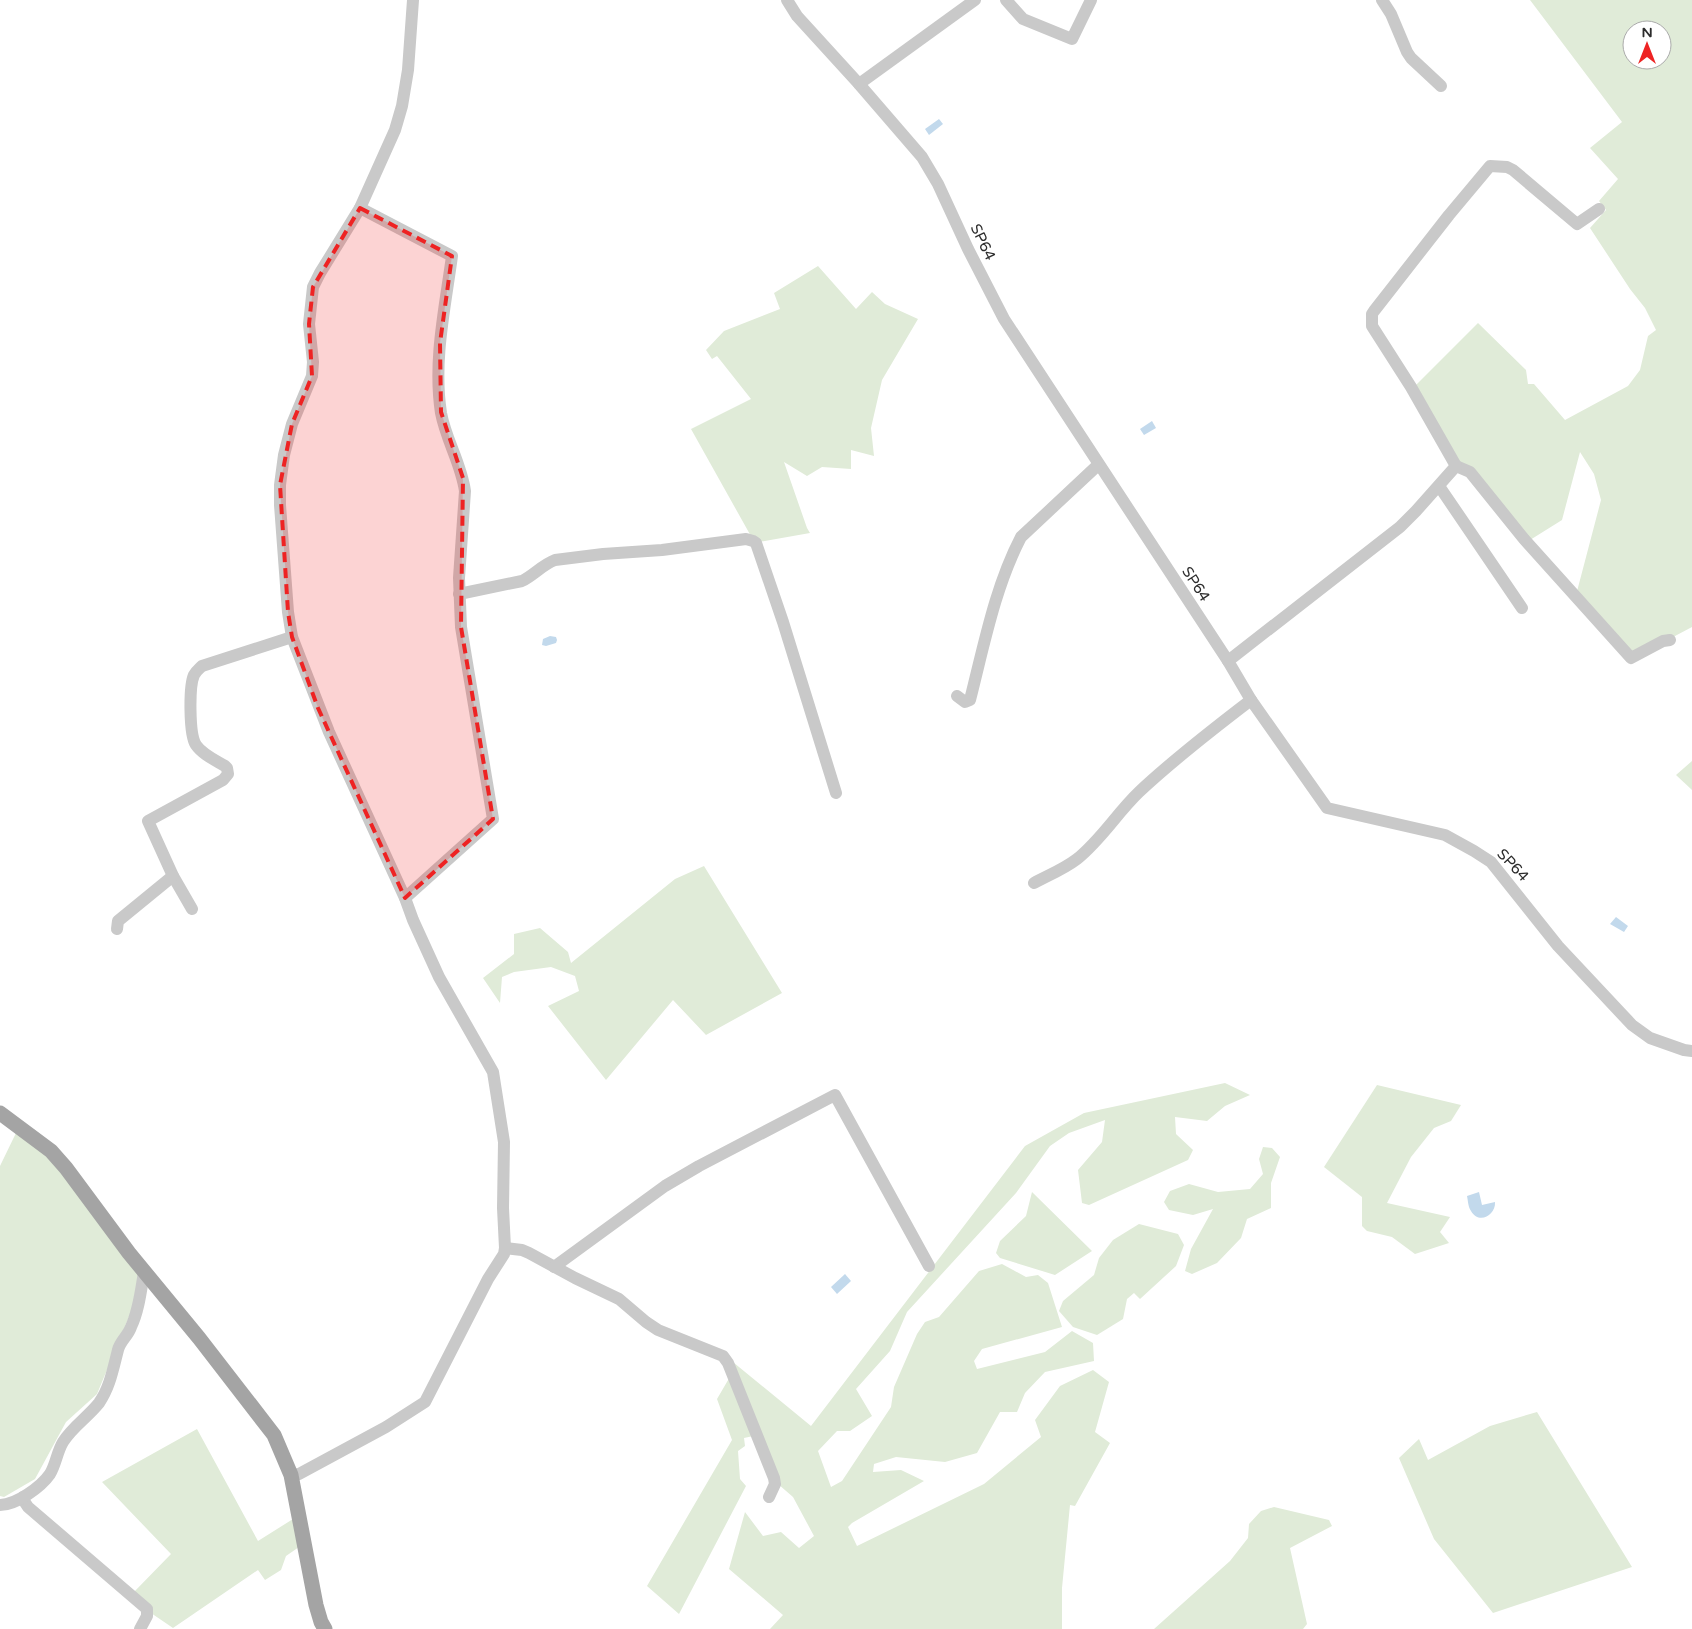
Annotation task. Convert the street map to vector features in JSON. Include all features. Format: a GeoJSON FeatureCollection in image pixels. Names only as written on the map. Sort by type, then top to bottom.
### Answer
{"type":"FeatureCollection","features":[{"type":"Feature","properties":{"kind":"main road"},"geometry":{"type":"LineString","coordinates":[[0,1113],[51,1151],[66,1168],[144,1272],[199,1338],[274,1435],[291,1475],[316,1605],[320,1622],[325,1629]]}},
{"type":"Feature","properties":{"kind":"street"},"geometry":{"type":"LineString","coordinates":[[291,1475],[298,1474],[386,1426],[425,1402],[488,1278],[504,1254],[505,1248],[503,1208],[504,1142],[499,1099],[493,1072],[439,977],[325,724],[292,637],[288,612],[280,505],[280,485],[284,455],[292,424],[312,376],[313,362],[309,324],[314,287],[320,272],[360,208],[395,130],[402,106],[408,70],[413,0]]}},
{"type":"Feature","properties":{"kind":"street","name":"SP64"},"geometry":{"type":"LineString","coordinates":[[787,0],[797,16],[922,157],[938,184],[968,249],[1004,319],[1251,700],[1327,808],[1445,835],[1491,862],[1558,946],[1632,1025],[1650,1038],[1692,1051]]}},
{"type":"Feature","properties":{"kind":"street"},"geometry":{"type":"LineString","coordinates":[[859,84],[975,0]]}},
{"type":"Feature","properties":{"kind":"street"},"geometry":{"type":"LineString","coordinates":[[1006,0],[1023,18],[1072,39],[1091,0]]}},
{"type":"Feature","properties":{"kind":"street"},"geometry":{"type":"LineString","coordinates":[[1382,0],[1391,14],[1407,52],[1441,86]]}},
{"type":"Feature","properties":{"kind":"street"},"geometry":{"type":"LineString","coordinates":[[1599,209],[1577,224],[1513,170],[1507,167],[1490,166],[1449,215],[1372,314],[1372,326],[1411,386],[1456,466],[1467,469],[1470,472],[1524,539],[1631,658],[1663,641],[1670,640]]}},
{"type":"Feature","properties":{"kind":"street"},"geometry":{"type":"LineString","coordinates":[[360,208],[452,256],[440,343],[441,412],[445,430],[463,478],[465,491],[459,594],[464,653],[493,819],[405,898]]}},
{"type":"Feature","properties":{"kind":"street"},"geometry":{"type":"LineString","coordinates":[[956,696],[964,702],[970,700],[986,636],[1004,577],[1021,537],[1098,465]]}},
{"type":"Feature","properties":{"kind":"street"},"geometry":{"type":"LineString","coordinates":[[1228,662],[1400,527],[1456,466]]}},
{"type":"Feature","properties":{"kind":"street"},"geometry":{"type":"LineString","coordinates":[[1439,486],[1522,608]]}},
{"type":"Feature","properties":{"kind":"street"},"geometry":{"type":"LineString","coordinates":[[459,594],[522,581],[549,562],[555,560],[603,554],[662,550],[746,539],[753,541],[756,543],[783,622],[836,793]]}},
{"type":"Feature","properties":{"kind":"street"},"geometry":{"type":"LineString","coordinates":[[192,908],[173,876],[148,821],[223,780],[228,774],[224,766],[200,750],[191,735],[192,685],[195,673],[202,666],[292,637]]}},
{"type":"Feature","properties":{"kind":"street"},"geometry":{"type":"LineString","coordinates":[[1034,883],[1077,859],[1139,793],[1251,700]]}},
{"type":"Feature","properties":{"kind":"street"},"geometry":{"type":"LineString","coordinates":[[117,929],[118,921],[173,876]]}},
{"type":"Feature","properties":{"kind":"street"},"geometry":{"type":"LineString","coordinates":[[554,1267],[665,1186],[699,1166],[835,1095],[929,1266]]}},
{"type":"Feature","properties":{"kind":"street"},"geometry":{"type":"LineString","coordinates":[[505,1248],[522,1250],[619,1299],[658,1330],[723,1356],[728,1363],[774,1478],[775,1484],[769,1498]]}},
{"type":"Feature","properties":{"kind":"street"},"geometry":{"type":"LineString","coordinates":[[0,1505],[6,1505],[35,1490],[51,1473],[63,1442],[68,1435],[98,1405],[106,1390],[118,1349],[131,1327],[144,1272]]}},
{"type":"Feature","properties":{"kind":"street"},"geometry":{"type":"LineString","coordinates":[[23,1497],[28,1507],[147,1608],[147,1616],[140,1629]]}},
{"type":"Feature","properties":{"kind":"highlighted area"},"geometry":{"type":"Polygon","coordinates":[[[360,208],[452,256],[440,343],[441,412],[463,478],[461,627],[493,819],[405,898],[318,708],[292,637],[288,612],[280,485],[292,424],[312,376],[309,324],[313,287],[360,208]]]}},
{"type":"Feature","properties":{"kind":"green space"},"geometry":{"type":"Polygon","coordinates":[[[1530,0],[1692,0],[1692,627],[1641,654],[1627,654],[1575,599],[1601,500],[1594,474],[1580,452],[1562,520],[1530,540],[1457,463],[1414,387],[1478,323],[1526,370],[1528,384],[1534,384],[1565,420],[1628,386],[1640,370],[1648,336],[1656,330],[1645,308],[1630,289],[1590,228],[1606,210],[1599,201],[1618,179],[1590,148],[1622,122],[1530,0]]]}},
{"type":"Feature","properties":{"kind":"green space"},"geometry":{"type":"Polygon","coordinates":[[[818,266],[856,309],[872,292],[885,304],[918,319],[882,380],[871,428],[874,456],[851,450],[851,469],[822,467],[807,476],[784,462],[810,533],[759,542],[752,538],[691,429],[751,399],[717,356],[712,359],[706,350],[724,331],[780,309],[774,293],[818,266]]]}},
{"type":"Feature","properties":{"kind":"green space"},"geometry":{"type":"Polygon","coordinates":[[[1692,761],[1692,790],[1676,775],[1692,761]]]}},
{"type":"Feature","properties":{"kind":"green space"},"geometry":{"type":"Polygon","coordinates":[[[704,866],[782,993],[706,1035],[673,1000],[606,1080],[548,1006],[579,991],[575,976],[551,967],[514,972],[502,977],[500,1003],[483,978],[514,954],[514,934],[540,928],[568,952],[571,963],[675,879],[704,866]]]}},
{"type":"Feature","properties":{"kind":"green space"},"geometry":{"type":"Polygon","coordinates":[[[1225,1083],[1250,1095],[1225,1106],[1207,1121],[1175,1117],[1176,1134],[1193,1150],[1188,1160],[1089,1205],[1082,1203],[1078,1170],[1102,1142],[1105,1120],[1069,1133],[1050,1146],[1016,1193],[907,1312],[890,1351],[856,1389],[872,1416],[850,1431],[837,1431],[818,1451],[831,1487],[842,1481],[891,1407],[894,1387],[917,1334],[925,1322],[939,1317],[979,1271],[1002,1264],[1026,1277],[1038,1275],[1048,1283],[1062,1327],[982,1349],[974,1361],[977,1369],[1045,1352],[1072,1331],[1093,1343],[1094,1361],[1045,1372],[1025,1393],[1017,1412],[1000,1412],[977,1453],[945,1462],[896,1457],[874,1464],[873,1472],[901,1470],[924,1481],[848,1527],[857,1546],[984,1484],[1041,1437],[1035,1420],[1060,1386],[1093,1370],[1109,1382],[1095,1432],[1110,1443],[1075,1506],[1070,1505],[1062,1588],[1062,1629],[770,1629],[783,1615],[729,1569],[745,1512],[763,1536],[781,1532],[799,1548],[814,1536],[793,1497],[778,1484],[758,1435],[744,1438],[745,1446],[738,1451],[740,1479],[746,1486],[679,1614],[647,1586],[732,1440],[717,1399],[731,1375],[728,1358],[811,1426],[1025,1146],[1084,1113],[1225,1083]]]}},
{"type":"Feature","properties":{"kind":"green space"},"geometry":{"type":"Polygon","coordinates":[[[1377,1085],[1461,1105],[1451,1121],[1434,1128],[1411,1157],[1387,1203],[1450,1217],[1440,1232],[1449,1243],[1415,1254],[1392,1237],[1367,1231],[1362,1226],[1362,1197],[1324,1167],[1377,1085]]]}},
{"type":"Feature","properties":{"kind":"green space"},"geometry":{"type":"Polygon","coordinates":[[[16,1133],[55,1162],[140,1275],[133,1307],[97,1394],[66,1422],[35,1479],[4,1497],[0,1496],[0,1166],[16,1133]]]}},
{"type":"Feature","properties":{"kind":"green space"},"geometry":{"type":"Polygon","coordinates":[[[1263,1147],[1272,1148],[1280,1157],[1271,1183],[1271,1208],[1247,1219],[1241,1238],[1217,1263],[1192,1274],[1185,1271],[1191,1249],[1213,1209],[1193,1215],[1169,1210],[1164,1202],[1170,1191],[1189,1184],[1218,1192],[1250,1189],[1263,1174],[1259,1159],[1263,1147]]]}},
{"type":"Feature","properties":{"kind":"green space"},"geometry":{"type":"Polygon","coordinates":[[[1032,1192],[1092,1251],[1055,1275],[1000,1258],[996,1253],[1000,1241],[1026,1216],[1032,1192]]]}},
{"type":"Feature","properties":{"kind":"green space"},"geometry":{"type":"Polygon","coordinates":[[[1139,1224],[1178,1234],[1184,1245],[1176,1266],[1140,1299],[1134,1293],[1127,1299],[1123,1319],[1097,1335],[1073,1327],[1059,1311],[1063,1301],[1094,1275],[1099,1258],[1113,1240],[1139,1224]]]}},
{"type":"Feature","properties":{"kind":"green space"},"geometry":{"type":"Polygon","coordinates":[[[1537,1412],[1632,1567],[1493,1613],[1434,1539],[1399,1458],[1419,1439],[1428,1460],[1490,1426],[1537,1412]]]}},
{"type":"Feature","properties":{"kind":"green space"},"geometry":{"type":"Polygon","coordinates":[[[197,1429],[258,1541],[293,1519],[299,1547],[286,1556],[281,1570],[265,1580],[258,1570],[173,1628],[148,1611],[133,1593],[171,1554],[102,1482],[197,1429]]]}},
{"type":"Feature","properties":{"kind":"green space"},"geometry":{"type":"Polygon","coordinates":[[[1274,1507],[1329,1520],[1332,1526],[1290,1548],[1307,1624],[1303,1629],[1154,1629],[1230,1561],[1248,1538],[1249,1524],[1261,1511],[1274,1507]]]}},
{"type":"Feature","properties":{"kind":"water"},"geometry":{"type":"Polygon","coordinates":[[[939,119],[943,124],[929,135],[925,129],[939,119]]]}},
{"type":"Feature","properties":{"kind":"water"},"geometry":{"type":"Polygon","coordinates":[[[1152,421],[1156,428],[1144,435],[1140,429],[1152,421]]]}},
{"type":"Feature","properties":{"kind":"water"},"geometry":{"type":"Polygon","coordinates":[[[550,636],[556,637],[556,643],[546,646],[542,645],[543,639],[550,636]]]}},
{"type":"Feature","properties":{"kind":"water"},"geometry":{"type":"Polygon","coordinates":[[[1616,917],[1628,926],[1624,932],[1610,924],[1616,917]]]}},
{"type":"Feature","properties":{"kind":"water"},"geometry":{"type":"Polygon","coordinates":[[[1479,1192],[1482,1205],[1495,1202],[1493,1211],[1482,1218],[1474,1215],[1471,1211],[1467,1196],[1479,1192]]]}},
{"type":"Feature","properties":{"kind":"water"},"geometry":{"type":"Polygon","coordinates":[[[845,1274],[851,1281],[837,1294],[831,1287],[845,1274]]]}}]}
